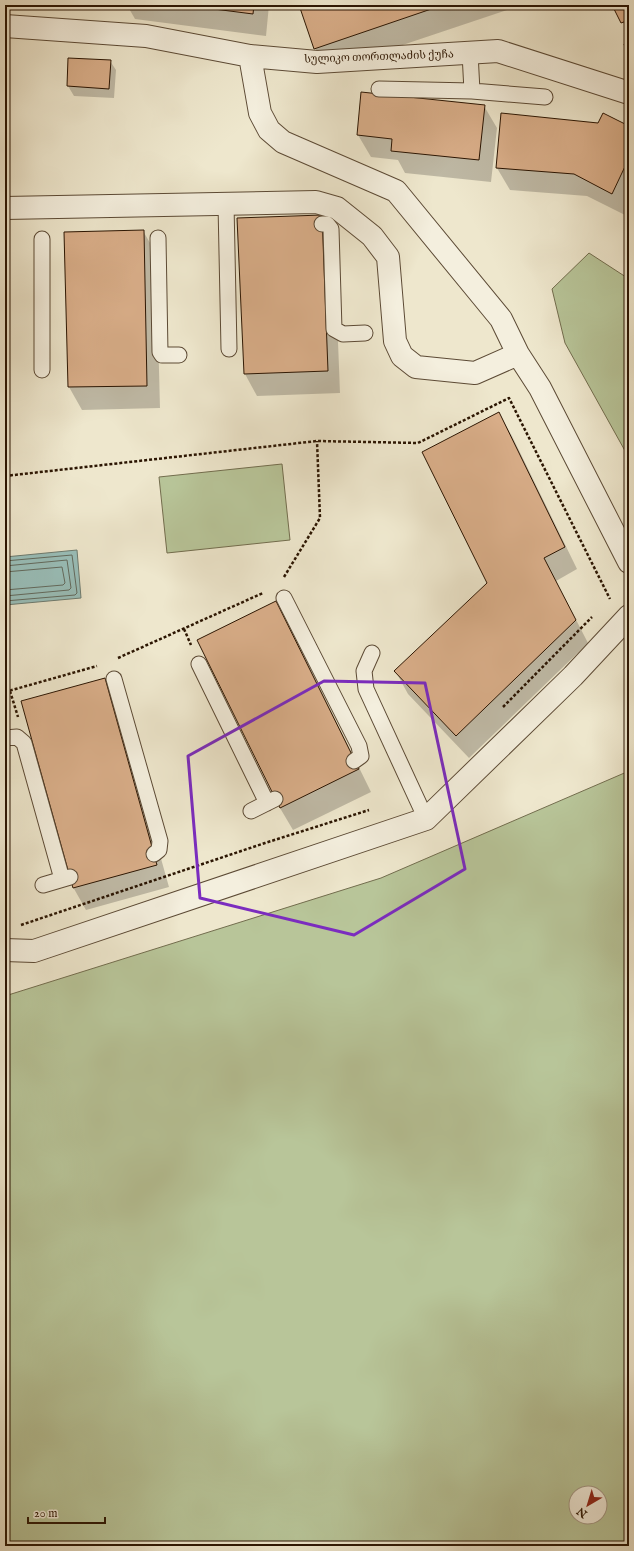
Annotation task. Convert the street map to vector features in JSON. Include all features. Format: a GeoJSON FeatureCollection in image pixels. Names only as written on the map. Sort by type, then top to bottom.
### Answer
{"type":"FeatureCollection","features":[{"type":"Feature","properties":{"kind":"street","name":"სულიკო თორთლაძის ქუჩა"},"geometry":{"type":"LineString","coordinates":[[5,26],[146,36],[250,56],[317,62],[498,51],[629,93]]}},
{"type":"Feature","properties":{"kind":"street"},"geometry":{"type":"LineString","coordinates":[[250,56],[260,114],[269,130],[283,142],[396,191],[501,319],[518,354],[540,388],[629,562]]}},
{"type":"Feature","properties":{"kind":"street"},"geometry":{"type":"LineString","coordinates":[[5,208],[316,202],[337,208],[372,236],[388,257],[395,341],[402,356],[416,367],[474,373],[518,354]]}},
{"type":"Feature","properties":{"kind":"street"},"geometry":{"type":"LineString","coordinates":[[5,950],[34,951],[426,819],[573,676],[629,616]]}},
{"type":"Feature","properties":{"kind":"lane"},"geometry":{"type":"LineString","coordinates":[[470,53],[472,91]]}},
{"type":"Feature","properties":{"kind":"lane"},"geometry":{"type":"LineString","coordinates":[[379,89],[472,91],[546,97]]}},
{"type":"Feature","properties":{"kind":"lane"},"geometry":{"type":"LineString","coordinates":[[226,204],[232,227],[229,349]]}},
{"type":"Feature","properties":{"kind":"lane"},"geometry":{"type":"LineString","coordinates":[[322,224],[327,224],[330,229],[334,329],[343,334],[365,333]]}},
{"type":"Feature","properties":{"kind":"lane"},"geometry":{"type":"LineString","coordinates":[[158,238],[160,352],[162,355],[179,355]]}},
{"type":"Feature","properties":{"kind":"lane"},"geometry":{"type":"LineString","coordinates":[[42,239],[42,370]]}},
{"type":"Feature","properties":{"kind":"lane"},"geometry":{"type":"LineString","coordinates":[[284,598],[359,746],[361,756],[354,761]]}},
{"type":"Feature","properties":{"kind":"lane"},"geometry":{"type":"LineString","coordinates":[[372,654],[364,671],[366,689],[426,819]]}},
{"type":"Feature","properties":{"kind":"lane"},"geometry":{"type":"LineString","coordinates":[[199,664],[271,801],[251,811]]}},
{"type":"Feature","properties":{"kind":"lane"},"geometry":{"type":"LineString","coordinates":[[114,679],[160,841],[159,850],[154,854]]}},
{"type":"Feature","properties":{"kind":"lane"},"geometry":{"type":"LineString","coordinates":[[5,738],[17,737],[24,743],[66,878],[43,885]]}},
{"type":"Feature","properties":{"kind":"path"},"geometry":{"type":"LineString","coordinates":[[5,476],[317,441],[418,443],[509,398],[611,598],[605,604]]}},
{"type":"Feature","properties":{"kind":"path"},"geometry":{"type":"LineString","coordinates":[[282,580],[320,518],[317,441]]}},
{"type":"Feature","properties":{"kind":"path"},"geometry":{"type":"LineString","coordinates":[[116,660],[264,593]]}},
{"type":"Feature","properties":{"kind":"path"},"geometry":{"type":"LineString","coordinates":[[499,711],[594,615]]}},
{"type":"Feature","properties":{"kind":"path"},"geometry":{"type":"LineString","coordinates":[[5,692],[101,665]]}},
{"type":"Feature","properties":{"kind":"path"},"geometry":{"type":"LineString","coordinates":[[18,926],[265,843],[371,810]]}},
{"type":"Feature","properties":{"kind":"highlighted area"},"geometry":{"type":"Polygon","coordinates":[[[324,681],[425,683],[465,869],[354,935],[200,898],[188,756],[324,681]]]}},
{"type":"Feature","properties":{"kind":"green space"},"geometry":{"type":"Polygon","coordinates":[[[589,253],[629,279],[629,458],[565,343],[552,289],[589,253]]]}},
{"type":"Feature","properties":{"kind":"green space"},"geometry":{"type":"Polygon","coordinates":[[[282,464],[290,540],[167,553],[159,477],[282,464]]]}},
{"type":"Feature","properties":{"kind":"green space"},"geometry":{"type":"Polygon","coordinates":[[[629,771],[629,1546],[5,1546],[5,996],[381,878],[629,771]]]}},
{"type":"Feature","properties":{"kind":"water"},"geometry":{"type":"Polygon","coordinates":[[[77,550],[81,598],[5,605],[5,557],[77,550]]]}},
{"type":"Feature","properties":{"kind":"building"},"geometry":{"type":"Polygon","coordinates":[[[183,5],[254,5],[253,14],[183,5]]]}},
{"type":"Feature","properties":{"kind":"building"},"geometry":{"type":"Polygon","coordinates":[[[299,5],[443,5],[314,49],[299,5]]]}},
{"type":"Feature","properties":{"kind":"building"},"geometry":{"type":"Polygon","coordinates":[[[612,5],[629,5],[629,20],[621,23],[612,5]]]}},
{"type":"Feature","properties":{"kind":"building"},"geometry":{"type":"Polygon","coordinates":[[[629,42],[629,61],[624,44],[629,42]]]}},
{"type":"Feature","properties":{"kind":"building"},"geometry":{"type":"Polygon","coordinates":[[[68,58],[111,60],[109,89],[67,86],[68,58]]]}},
{"type":"Feature","properties":{"kind":"building"},"geometry":{"type":"Polygon","coordinates":[[[361,92],[485,105],[479,160],[391,151],[392,139],[357,135],[361,92]]]}},
{"type":"Feature","properties":{"kind":"building"},"geometry":{"type":"Polygon","coordinates":[[[501,113],[598,123],[603,113],[629,126],[629,158],[612,194],[574,174],[496,168],[501,113]]]}},
{"type":"Feature","properties":{"kind":"building"},"geometry":{"type":"Polygon","coordinates":[[[322,215],[328,371],[244,374],[237,218],[322,215]]]}},
{"type":"Feature","properties":{"kind":"building"},"geometry":{"type":"Polygon","coordinates":[[[144,230],[147,386],[68,387],[64,232],[144,230]]]}},
{"type":"Feature","properties":{"kind":"building"},"geometry":{"type":"Polygon","coordinates":[[[499,412],[565,547],[544,558],[576,620],[456,736],[394,671],[487,583],[422,452],[499,412]]]}},
{"type":"Feature","properties":{"kind":"building"},"geometry":{"type":"Polygon","coordinates":[[[276,601],[359,769],[280,808],[197,640],[276,601]]]}},
{"type":"Feature","properties":{"kind":"building"},"geometry":{"type":"Polygon","coordinates":[[[105,678],[157,865],[73,888],[21,701],[105,678]]]}}]}
